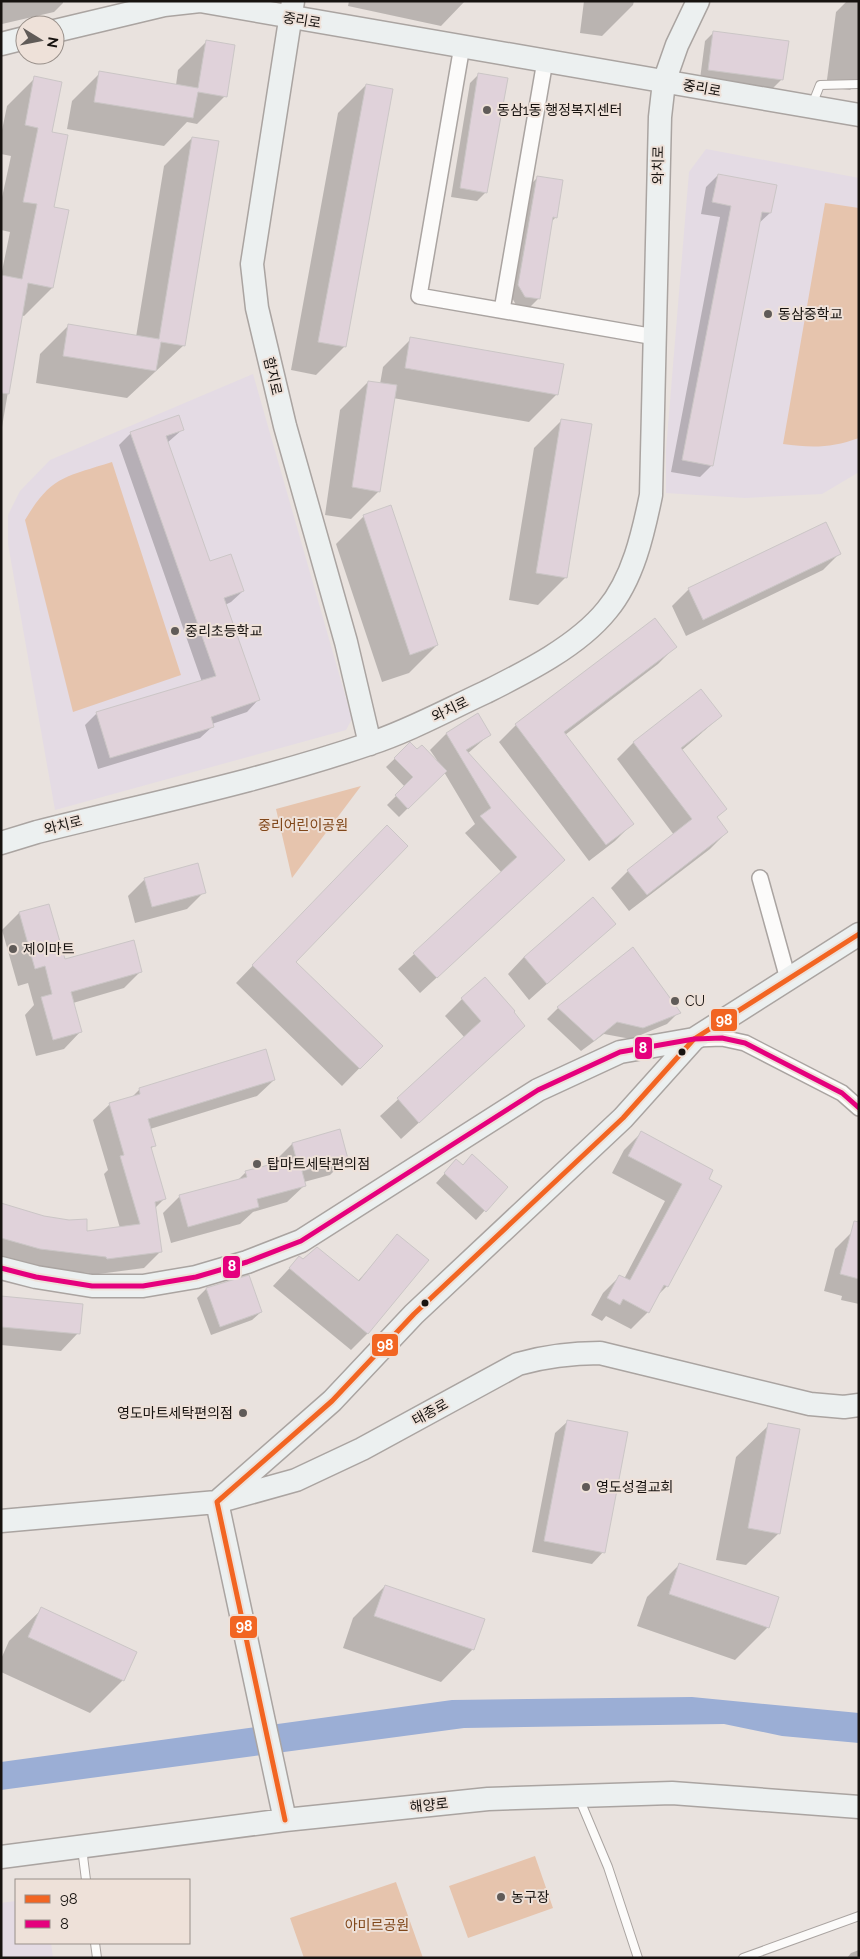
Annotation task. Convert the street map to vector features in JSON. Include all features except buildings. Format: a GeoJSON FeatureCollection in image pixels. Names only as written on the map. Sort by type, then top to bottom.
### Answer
{"type":"FeatureCollection","features":[{"type":"Feature","properties":{"kind":"main road","name":"와치로"},"geometry":{"type":"LineString","coordinates":[[1,843],[37,832],[275,773],[370,744],[422,722],[511,679],[547,658],[591,627],[607,610],[622,587],[634,558],[645,527],[651,495],[660,117],[664,82],[677,45],[698,1]]}},
{"type":"Feature","properties":{"kind":"main road","name":"중리로"},"geometry":{"type":"LineString","coordinates":[[65,29],[164,5],[200,2],[292,10],[462,46],[859,115]]}},
{"type":"Feature","properties":{"kind":"main road","name":"함지로"},"geometry":{"type":"LineString","coordinates":[[292,10],[252,264],[258,308],[285,426],[346,642],[370,744]]}},
{"type":"Feature","properties":{"kind":"main road"},"geometry":{"type":"LineString","coordinates":[[1,44],[15,40]]}},
{"type":"Feature","properties":{"kind":"main road"},"geometry":{"type":"LineString","coordinates":[[286,1820],[216,1502],[300,1431],[332,1401],[414,1314],[622,1118],[694,1039],[859,934]]}},
{"type":"Feature","properties":{"kind":"main road"},"geometry":{"type":"LineString","coordinates":[[1,1268],[36,1277],[92,1286],[143,1286],[196,1277],[247,1262],[301,1241],[538,1090],[620,1052],[694,1039]]}},
{"type":"Feature","properties":{"kind":"main road","name":"태종로"},"geometry":{"type":"LineString","coordinates":[[1,1521],[216,1502],[296,1480],[362,1449],[518,1364],[543,1356],[568,1352],[600,1353],[810,1404],[844,1407],[859,1405]]}},
{"type":"Feature","properties":{"kind":"main road","name":"해양로"},"geometry":{"type":"LineString","coordinates":[[1,1857],[286,1820],[488,1799],[672,1793],[859,1807]]}},
{"type":"Feature","properties":{"kind":"street"},"geometry":{"type":"LineString","coordinates":[[462,46],[419,296],[654,337]]}},
{"type":"Feature","properties":{"kind":"street"},"geometry":{"type":"LineString","coordinates":[[502,310],[545,60]]}},
{"type":"Feature","properties":{"kind":"street"},"geometry":{"type":"LineString","coordinates":[[760,878],[788,979]]}},
{"type":"Feature","properties":{"kind":"street"},"geometry":{"type":"LineString","coordinates":[[694,1039],[722,1038],[745,1043],[842,1093],[859,1108]]}},
{"type":"Feature","properties":{"kind":"lane"},"geometry":{"type":"LineString","coordinates":[[812,107],[820,85],[859,84]]}},
{"type":"Feature","properties":{"kind":"lane"},"geometry":{"type":"LineString","coordinates":[[578,1796],[608,1867],[638,1958]]}},
{"type":"Feature","properties":{"kind":"lane"},"geometry":{"type":"LineString","coordinates":[[81,1846],[86,1879]]}},
{"type":"Feature","properties":{"kind":"lane"},"geometry":{"type":"LineString","coordinates":[[743,1958],[859,1916]]}},
{"type":"Feature","properties":{"kind":"lane"},"geometry":{"type":"LineString","coordinates":[[95,1944],[97,1958]]}},
{"type":"Feature","properties":{"kind":"shaded area","name":"동삼중학교"},"geometry":{"type":"Polygon","coordinates":[[[706,149],[859,178],[859,472],[822,494],[745,498],[666,493],[666,450],[689,172],[706,149]]]}},
{"type":"Feature","properties":{"kind":"shaded area","name":"중리초등학교"},"geometry":{"type":"Polygon","coordinates":[[[253,374],[352,719],[346,730],[55,810],[8,544],[8,515],[20,491],[50,460],[253,374]]]}},
{"type":"Feature","properties":{"kind":"shaded area"},"geometry":{"type":"Polygon","coordinates":[[[15,1901],[15,1944],[51,1944],[53,1958],[1,1958],[1,1903],[15,1901]]]}},
{"type":"Feature","properties":{"kind":"green space"},"geometry":{"type":"Polygon","coordinates":[[[825,203],[859,208],[859,438],[839,444],[821,446],[783,444],[825,203]]]}},
{"type":"Feature","properties":{"kind":"green space"},"geometry":{"type":"Polygon","coordinates":[[[112,462],[181,675],[73,712],[25,520],[43,494],[61,480],[112,462]]]}},
{"type":"Feature","properties":{"kind":"green space","name":"중리어린이공원"},"geometry":{"type":"Polygon","coordinates":[[[361,786],[292,878],[276,809],[361,786]]]}},
{"type":"Feature","properties":{"kind":"green space","name":"농구장"},"geometry":{"type":"Polygon","coordinates":[[[535,1856],[553,1908],[468,1938],[449,1886],[535,1856]]]}},
{"type":"Feature","properties":{"kind":"green space","name":"아미르공원"},"geometry":{"type":"Polygon","coordinates":[[[396,1882],[423,1958],[304,1958],[290,1918],[396,1882]]]}},
{"type":"Feature","properties":{"kind":"water"},"geometry":{"type":"Polygon","coordinates":[[[692,1697],[859,1713],[859,1743],[782,1736],[724,1724],[464,1728],[1,1790],[1,1762],[452,1700],[692,1697]]]}},
{"type":"Feature","properties":{"kind":"transit line","name":"98"},"geometry":{"type":"LineString","coordinates":[[285,1820],[217,1502],[332,1401],[414,1314],[623,1118],[694,1039],[859,934]]}},
{"type":"Feature","properties":{"kind":"transit line","name":"8"},"geometry":{"type":"LineString","coordinates":[[1,1268],[36,1277],[92,1286],[143,1286],[196,1277],[247,1262],[301,1241],[538,1090],[620,1052],[694,1039],[722,1038],[745,1043],[842,1093],[859,1108]]}},
{"type":"Feature","properties":{"kind":"place","name":"동삼1동 행정복지센터"},"geometry":{"type":"Point","coordinates":[487,110]}},
{"type":"Feature","properties":{"kind":"place","name":"동삼중학교"},"geometry":{"type":"Point","coordinates":[768,314]}},
{"type":"Feature","properties":{"kind":"place","name":"중리초등학교"},"geometry":{"type":"Point","coordinates":[175,631]}},
{"type":"Feature","properties":{"kind":"place","name":"제이마트"},"geometry":{"type":"Point","coordinates":[13,949]}},
{"type":"Feature","properties":{"kind":"place","name":"CU"},"geometry":{"type":"Point","coordinates":[675,1001]}},
{"type":"Feature","properties":{"kind":"place","name":"탑마트세탁편의점"},"geometry":{"type":"Point","coordinates":[257,1164]}},
{"type":"Feature","properties":{"kind":"place","name":"영도마트세탁편의점"},"geometry":{"type":"Point","coordinates":[243,1413]}},
{"type":"Feature","properties":{"kind":"place","name":"영도성결교회"},"geometry":{"type":"Point","coordinates":[586,1487]}},
{"type":"Feature","properties":{"kind":"place","name":"농구장"},"geometry":{"type":"Point","coordinates":[501,1897]}}]}
